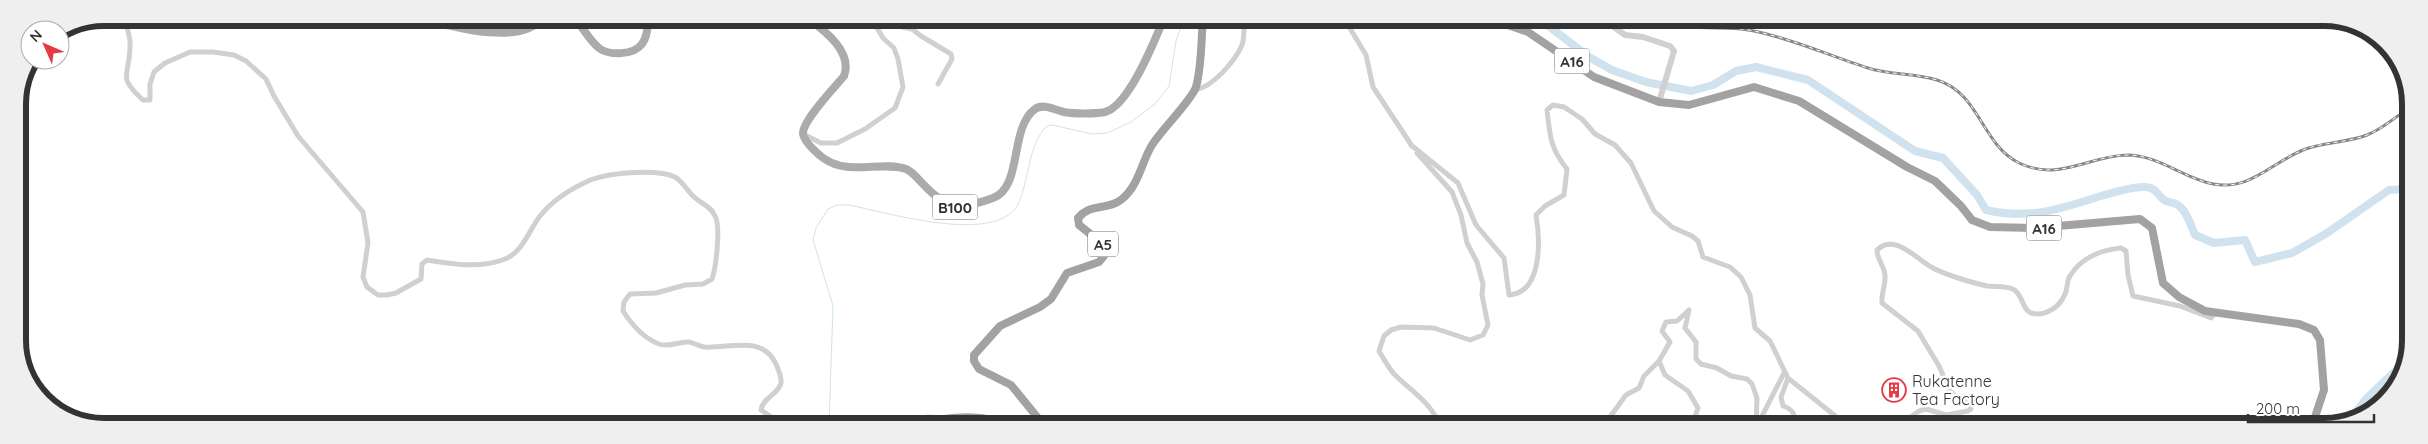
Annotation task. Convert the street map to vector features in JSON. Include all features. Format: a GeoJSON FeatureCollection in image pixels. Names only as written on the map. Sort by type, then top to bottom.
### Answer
{"type":"FeatureCollection","features":[{"type":"Feature","properties":{"kind":"highway","name":"A5"},"geometry":{"type":"LineString","coordinates":[[1038,418],[1011,386],[979,369],[974,362],[974,355],[1000,326],[1051,300],[1067,273],[1100,262],[1104,256],[1103,244],[1079,225],[1078,218],[1091,207],[1112,204],[1127,194],[1136,181],[1153,143],[1195,90],[1202,26]]}},
{"type":"Feature","properties":{"kind":"highway","name":"A16"},"geometry":{"type":"LineString","coordinates":[[1510,26],[1528,32],[1594,77],[1659,102],[1689,105],[1722,98],[1754,87],[1799,101],[1907,167],[1935,181],[1961,206],[1972,220],[1990,227],[2034,228],[2140,219],[2152,228],[2163,283],[2179,297],[2206,311],[2299,324],[2314,330],[2320,340],[2324,390],[2315,418]]}},
{"type":"Feature","properties":{"kind":"highway"},"geometry":{"type":"LineString","coordinates":[[941,418],[982,418]]}},
{"type":"Feature","properties":{"kind":"main road"},"geometry":{"type":"LineString","coordinates":[[450,26],[470,31],[506,32],[528,29],[532,26]]}},
{"type":"Feature","properties":{"kind":"main road"},"geometry":{"type":"LineString","coordinates":[[580,26],[598,48],[615,53],[628,52],[638,48],[643,43],[648,26]]}},
{"type":"Feature","properties":{"kind":"main road"},"geometry":{"type":"LineString","coordinates":[[803,134],[809,119],[844,76],[846,70],[842,52],[834,40],[817,26]]}},
{"type":"Feature","properties":{"kind":"main road","name":"B100"},"geometry":{"type":"LineString","coordinates":[[803,134],[809,145],[823,158],[832,163],[848,167],[899,168],[908,170],[932,194],[946,204],[956,207],[995,198],[1008,183],[1019,136],[1027,118],[1035,109],[1044,106],[1069,113],[1105,112],[1114,107],[1126,96],[1149,54],[1161,26]]}},
{"type":"Feature","properties":{"kind":"street"},"geometry":{"type":"LineString","coordinates":[[127,26],[130,35],[130,49],[125,78],[132,90],[143,100],[150,100],[150,84],[154,72],[165,62],[190,52],[234,55],[258,69],[266,78],[274,96],[298,136],[363,212],[368,243],[363,277],[371,291],[378,295],[396,293],[416,283],[421,278],[422,264],[427,260],[463,265],[492,263],[507,259],[518,251],[546,209],[561,196],[588,181],[648,172],[664,173],[677,178],[693,196],[711,209],[717,217],[717,236],[712,279],[703,284],[685,285],[656,293],[630,294],[624,302],[623,311],[639,331],[660,345],[670,346],[688,342],[703,347],[732,344],[756,346],[765,349],[775,362],[781,382],[778,388],[764,402],[761,410],[773,418]]}},
{"type":"Feature","properties":{"kind":"street"},"geometry":{"type":"LineString","coordinates":[[803,134],[821,143],[837,143],[865,129],[895,108],[903,87],[898,60],[894,48],[876,26]]}},
{"type":"Feature","properties":{"kind":"street"},"geometry":{"type":"LineString","coordinates":[[901,26],[912,29],[951,54],[952,59],[938,84]]}},
{"type":"Feature","properties":{"kind":"street"},"geometry":{"type":"LineString","coordinates":[[1195,90],[1214,79],[1232,60],[1242,43],[1244,26]]}},
{"type":"Feature","properties":{"kind":"street"},"geometry":{"type":"LineString","coordinates":[[1349,26],[1366,55],[1373,87],[1411,145],[1452,192],[1461,215],[1467,243],[1477,262],[1483,284],[1483,303],[1488,325],[1483,336],[1470,340],[1434,328],[1401,327],[1391,330],[1381,342],[1379,351],[1393,373],[1427,404],[1437,418]]}},
{"type":"Feature","properties":{"kind":"street"},"geometry":{"type":"LineString","coordinates":[[1612,26],[1625,35],[1643,37],[1670,46],[1674,51],[1659,102]]}},
{"type":"Feature","properties":{"kind":"street"},"geometry":{"type":"LineString","coordinates":[[1411,145],[1458,183],[1476,225],[1504,258],[1508,295],[1513,295],[1524,288],[1536,268],[1540,245],[1536,215],[1545,206],[1564,195],[1567,168],[1555,154],[1550,139],[1547,110],[1553,104],[1564,107],[1582,119],[1595,134],[1615,145],[1631,163],[1654,211],[1672,227],[1692,236],[1698,242],[1703,257],[1730,267],[1740,277],[1750,295],[1756,328],[1770,341],[1786,376],[1839,418]]}},
{"type":"Feature","properties":{"kind":"street"},"geometry":{"type":"LineString","coordinates":[[1909,418],[1919,411],[1926,409],[1946,415],[1971,409],[1970,404],[1956,398],[1949,390],[1939,366],[1918,331],[1882,303],[1886,279],[1884,270],[1877,258],[1878,250],[1886,244],[1896,244],[1934,269],[1985,285],[2013,289],[2021,297],[2026,309],[2032,313],[2050,312],[2056,307],[2065,295],[2070,275],[2093,255],[2104,250],[2121,248],[2126,251],[2128,275],[2133,296],[2180,306],[2211,318],[2216,312]]}},
{"type":"Feature","properties":{"kind":"street"},"geometry":{"type":"LineString","coordinates":[[1609,418],[1626,396],[1639,388],[1644,376],[1659,361],[1670,342],[1662,331],[1663,324],[1677,321],[1689,310],[1685,328],[1696,342],[1696,359],[1701,364],[1717,368],[1731,376],[1746,378],[1752,384],[1757,398],[1756,418]]}},
{"type":"Feature","properties":{"kind":"street"},"geometry":{"type":"LineString","coordinates":[[1659,361],[1665,375],[1688,391],[1698,408],[1693,418]]}},
{"type":"Feature","properties":{"kind":"street"},"geometry":{"type":"LineString","coordinates":[[1761,418],[1786,376]]}},
{"type":"Feature","properties":{"kind":"street"},"geometry":{"type":"LineString","coordinates":[[1786,376],[1781,397],[1783,406],[1789,408],[1795,414],[1796,418]]}},
{"type":"Feature","properties":{"kind":"street"},"geometry":{"type":"LineString","coordinates":[[923,418],[941,418]]}},
{"type":"Feature","properties":{"kind":"waterway"},"geometry":{"type":"LineString","coordinates":[[829,418],[833,306],[813,240],[816,228],[828,209],[837,205],[849,205],[913,219],[965,225],[988,223],[1006,216],[1018,204],[1032,153],[1047,126],[1052,125],[1092,134],[1107,133],[1131,122],[1155,104],[1169,86],[1176,41],[1181,26]]}},
{"type":"Feature","properties":{"kind":"waterway"},"geometry":{"type":"LineString","coordinates":[[1548,26],[1589,57],[1612,70],[1646,82],[1691,91],[1713,85],[1736,71],[1756,67],[1808,80],[1915,151],[1943,158],[1977,195],[1986,210],[2017,214],[2045,212],[2124,190],[2141,187],[2149,188],[2167,202],[2176,204],[2184,211],[2195,235],[2214,243],[2245,240],[2255,262],[2292,253],[2327,233],[2389,190],[2402,189]]}},
{"type":"Feature","properties":{"kind":"waterway"},"geometry":{"type":"LineString","coordinates":[[2358,409],[2366,399],[2395,372]]}},
{"type":"Feature","properties":{"kind":"railway"},"geometry":{"type":"LineString","coordinates":[[1684,26],[1754,31],[1783,38],[1876,70],[1937,80],[1963,96],[1996,144],[2006,155],[2019,163],[2047,170],[2060,169],[2113,156],[2127,155],[2149,159],[2202,181],[2226,185],[2249,180],[2303,150],[2318,145],[2359,138],[2373,132],[2402,113]]}},
{"type":"Feature","properties":{"kind":"place","name":"Rukatenne Tea Factory"},"geometry":{"type":"Point","coordinates":[1894,390]}}]}
